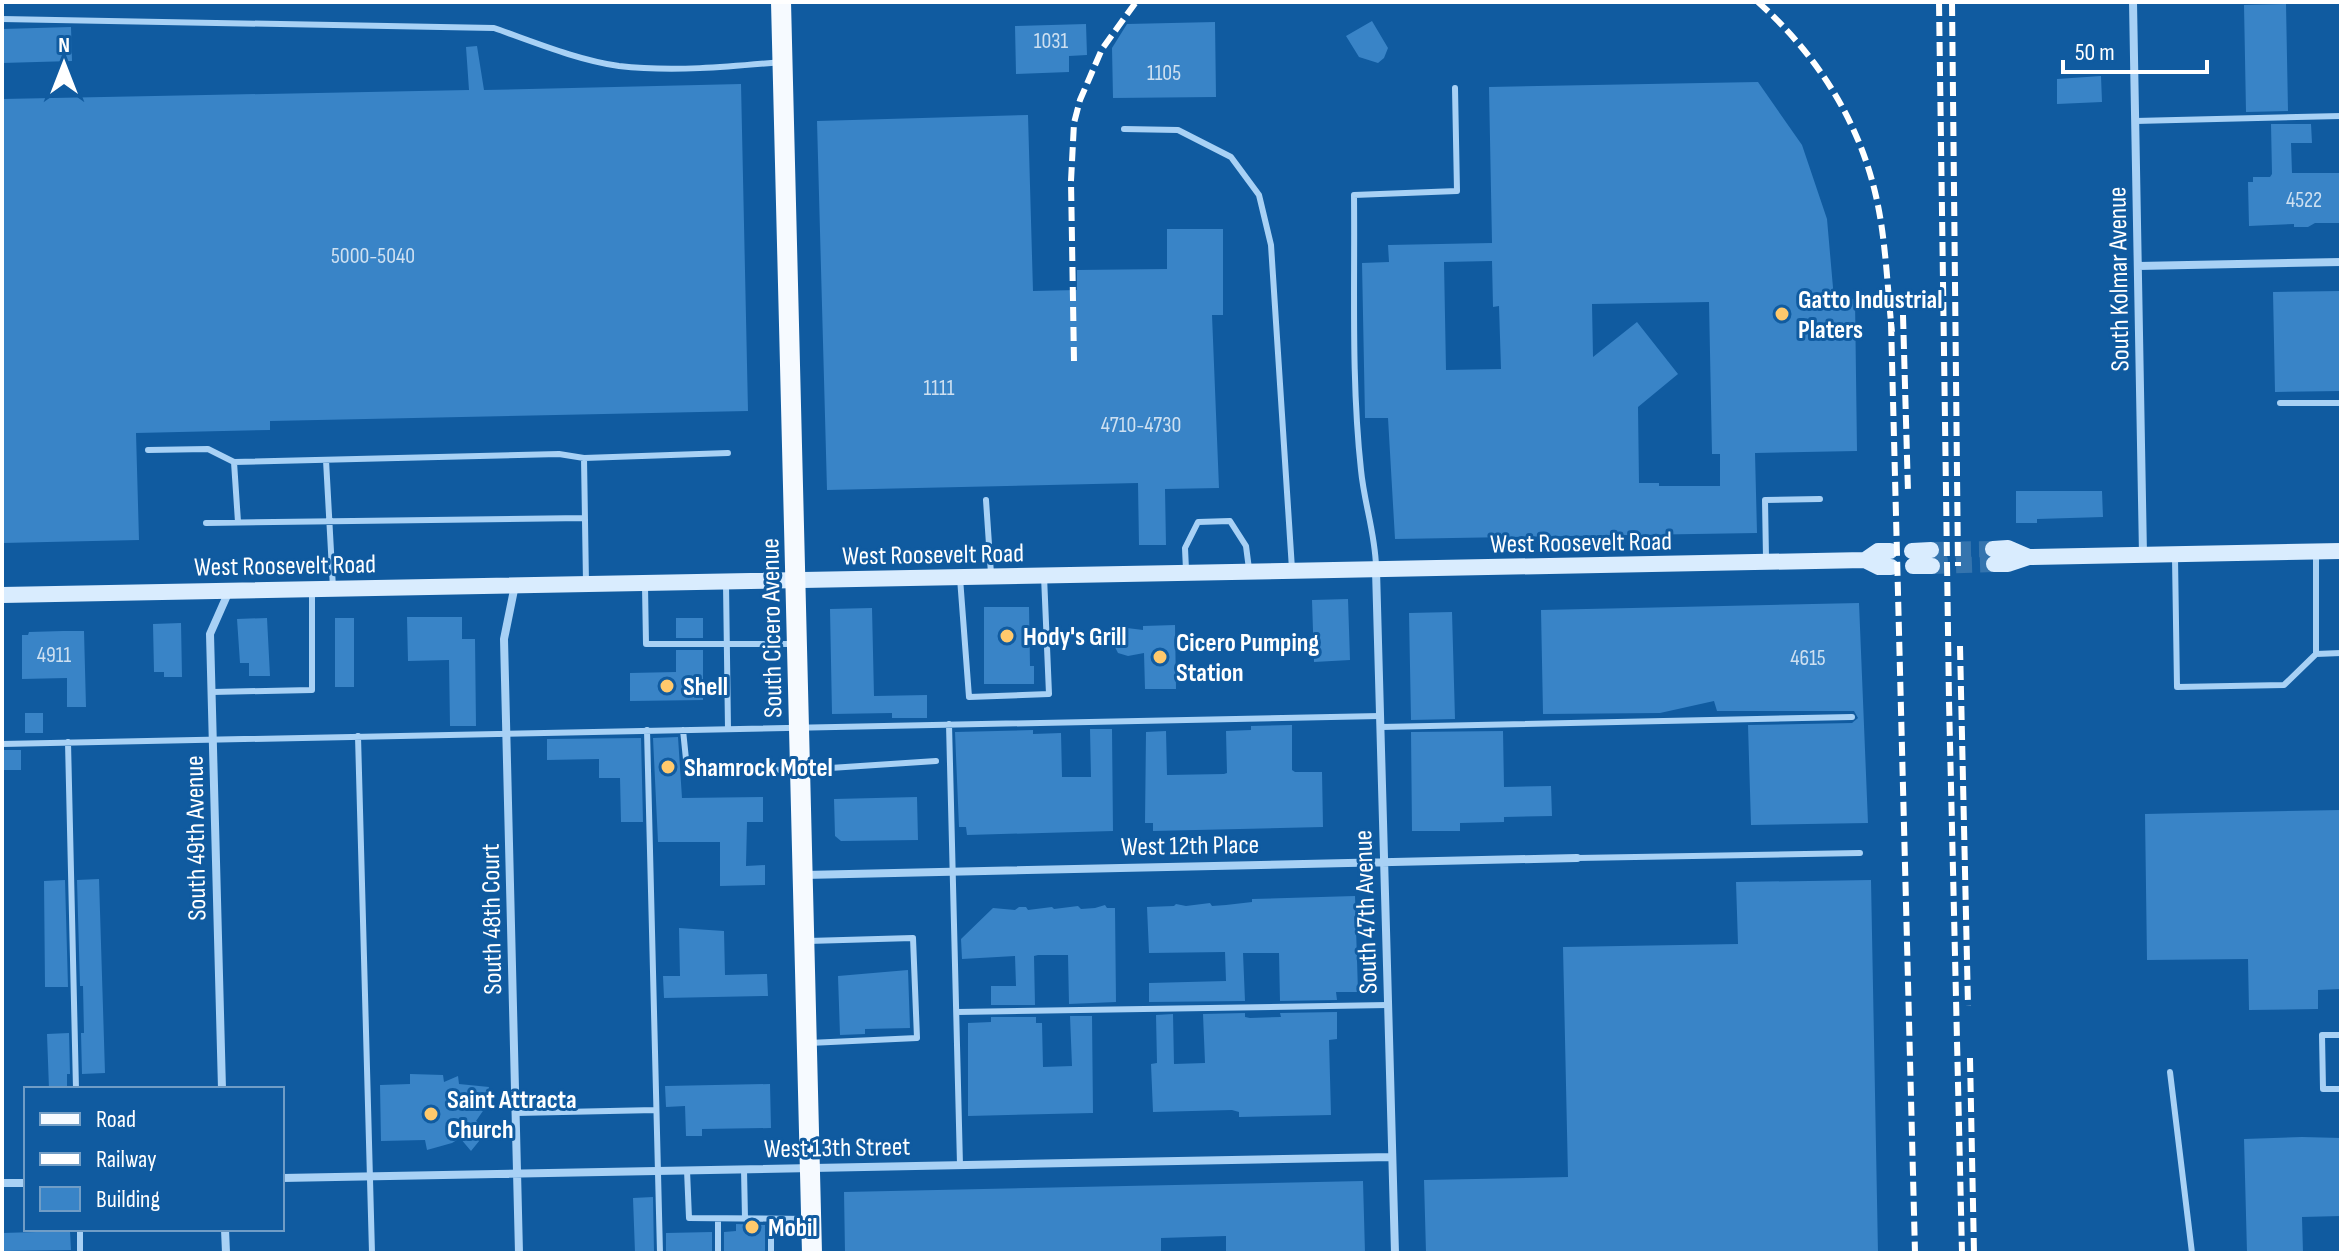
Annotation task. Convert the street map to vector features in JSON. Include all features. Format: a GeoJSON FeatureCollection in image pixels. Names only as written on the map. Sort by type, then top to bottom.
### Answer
{"type":"FeatureCollection","features":[{"type":"Feature","properties":{"kind":"main road","name":"South Cicero Avenue"},"geometry":{"type":"LineString","coordinates":[[781,2],[812,1253]]}},
{"type":"Feature","properties":{"kind":"main road"},"geometry":{"type":"LineString","coordinates":[[1993,556],[2008,548],[2029,557],[2341,551]]}},
{"type":"Feature","properties":{"kind":"main road","name":"West Roosevelt Road"},"geometry":{"type":"LineString","coordinates":[[2,595],[1865,560],[1878,551],[1891,559]]}},
{"type":"Feature","properties":{"kind":"main road"},"geometry":{"type":"LineString","coordinates":[[1912,558],[1932,558]]}},
{"type":"Feature","properties":{"kind":"street","name":"South Kolmar Avenue"},"geometry":{"type":"LineString","coordinates":[[2133,2],[2143,555]]}},
{"type":"Feature","properties":{"kind":"street"},"geometry":{"type":"LineString","coordinates":[[2138,266],[2341,262]]}},
{"type":"Feature","properties":{"kind":"street","name":"South 47th Avenue"},"geometry":{"type":"LineString","coordinates":[[1376,570],[1395,1253]]}},
{"type":"Feature","properties":{"kind":"street","name":"South 48th Court"},"geometry":{"type":"LineString","coordinates":[[515,585],[504,639],[519,1253]]}},
{"type":"Feature","properties":{"kind":"street","name":"South 49th Avenue"},"geometry":{"type":"LineString","coordinates":[[222,1087],[210,634],[229,590]]}},
{"type":"Feature","properties":{"kind":"street","name":"West 12th Place"},"geometry":{"type":"LineString","coordinates":[[803,875],[1577,858]]}},
{"type":"Feature","properties":{"kind":"street","name":"West 13th Street"},"geometry":{"type":"LineString","coordinates":[[284,1178],[1392,1157]]}},
{"type":"Feature","properties":{"kind":"street"},"geometry":{"type":"LineString","coordinates":[[2,1183],[24,1183]]}},
{"type":"Feature","properties":{"kind":"street"},"geometry":{"type":"LineString","coordinates":[[225,1231],[226,1253]]}},
{"type":"Feature","properties":{"kind":"lane"},"geometry":{"type":"LineString","coordinates":[[2,19],[494,28],[562,52],[618,66],[737,66],[783,62]]}},
{"type":"Feature","properties":{"kind":"lane"},"geometry":{"type":"LineString","coordinates":[[1376,570],[1376,544],[1361,473],[1358,432],[1354,195],[1457,191],[1455,88]]}},
{"type":"Feature","properties":{"kind":"lane"},"geometry":{"type":"LineString","coordinates":[[2135,121],[2341,116]]}},
{"type":"Feature","properties":{"kind":"lane"},"geometry":{"type":"LineString","coordinates":[[1124,129],[1178,130],[1231,157],[1259,195],[1271,245],[1292,571]]}},
{"type":"Feature","properties":{"kind":"lane"},"geometry":{"type":"LineString","coordinates":[[2280,403],[2341,403]]}},
{"type":"Feature","properties":{"kind":"lane"},"geometry":{"type":"LineString","coordinates":[[148,450],[208,449],[234,462],[728,453]]}},
{"type":"Feature","properties":{"kind":"lane"},"geometry":{"type":"LineString","coordinates":[[584,458],[586,583]]}},
{"type":"Feature","properties":{"kind":"lane"},"geometry":{"type":"LineString","coordinates":[[326,460],[333,588]]}},
{"type":"Feature","properties":{"kind":"lane"},"geometry":{"type":"LineString","coordinates":[[234,462],[238,522]]}},
{"type":"Feature","properties":{"kind":"lane"},"geometry":{"type":"LineString","coordinates":[[1766,562],[1765,500],[1820,499]]}},
{"type":"Feature","properties":{"kind":"lane"},"geometry":{"type":"LineString","coordinates":[[986,500],[991,577]]}},
{"type":"Feature","properties":{"kind":"lane"},"geometry":{"type":"LineString","coordinates":[[206,523],[585,518]]}},
{"type":"Feature","properties":{"kind":"lane"},"geometry":{"type":"LineString","coordinates":[[1186,574],[1185,548],[1198,522],[1230,521],[1246,546],[1249,572]]}},
{"type":"Feature","properties":{"kind":"lane"},"geometry":{"type":"LineString","coordinates":[[2316,551],[2316,654]]}},
{"type":"Feature","properties":{"kind":"lane"},"geometry":{"type":"LineString","coordinates":[[2175,554],[2177,687],[2284,685],[2316,654],[2341,653]]}},
{"type":"Feature","properties":{"kind":"lane"},"geometry":{"type":"LineString","coordinates":[[960,578],[969,697],[1049,694],[1044,576]]}},
{"type":"Feature","properties":{"kind":"lane"},"geometry":{"type":"LineString","coordinates":[[726,581],[728,729]]}},
{"type":"Feature","properties":{"kind":"lane"},"geometry":{"type":"LineString","coordinates":[[645,582],[646,644],[797,644]]}},
{"type":"Feature","properties":{"kind":"lane"},"geometry":{"type":"LineString","coordinates":[[212,692],[312,690],[312,589]]}},
{"type":"Feature","properties":{"kind":"lane"},"geometry":{"type":"LineString","coordinates":[[2,744],[1380,716]]}},
{"type":"Feature","properties":{"kind":"lane"},"geometry":{"type":"LineString","coordinates":[[1381,727],[1852,717]]}},
{"type":"Feature","properties":{"kind":"lane"},"geometry":{"type":"LineString","coordinates":[[949,724],[960,1165]]}},
{"type":"Feature","properties":{"kind":"lane"},"geometry":{"type":"LineString","coordinates":[[647,730],[660,1253]]}},
{"type":"Feature","properties":{"kind":"lane"},"geometry":{"type":"LineString","coordinates":[[683,730],[687,769],[800,770],[936,761]]}},
{"type":"Feature","properties":{"kind":"lane"},"geometry":{"type":"LineString","coordinates":[[358,736],[372,1253]]}},
{"type":"Feature","properties":{"kind":"lane"},"geometry":{"type":"LineString","coordinates":[[68,742],[76,1087]]}},
{"type":"Feature","properties":{"kind":"lane"},"geometry":{"type":"LineString","coordinates":[[1577,858],[1860,853]]}},
{"type":"Feature","properties":{"kind":"lane"},"geometry":{"type":"LineString","coordinates":[[805,941],[913,938],[917,1038],[807,1043]]}},
{"type":"Feature","properties":{"kind":"lane"},"geometry":{"type":"LineString","coordinates":[[957,1012],[1388,1005]]}},
{"type":"Feature","properties":{"kind":"lane"},"geometry":{"type":"LineString","coordinates":[[2341,1035],[2322,1035],[2323,1089],[2341,1089]]}},
{"type":"Feature","properties":{"kind":"lane"},"geometry":{"type":"LineString","coordinates":[[2170,1072],[2192,1253]]}},
{"type":"Feature","properties":{"kind":"lane"},"geometry":{"type":"LineString","coordinates":[[516,1113],[656,1110]]}},
{"type":"Feature","properties":{"kind":"lane"},"geometry":{"type":"LineString","coordinates":[[744,1169],[745,1219]]}},
{"type":"Feature","properties":{"kind":"lane"},"geometry":{"type":"LineString","coordinates":[[687,1170],[689,1218],[812,1219]]}},
{"type":"Feature","properties":{"kind":"lane"},"geometry":{"type":"LineString","coordinates":[[718,1219],[718,1253]]}},
{"type":"Feature","properties":{"kind":"lane"},"geometry":{"type":"LineString","coordinates":[[771,1219],[771,1253]]}},
{"type":"Feature","properties":{"kind":"lane"},"geometry":{"type":"LineString","coordinates":[[80,1231],[80,1253]]}},
{"type":"Feature","properties":{"kind":"building"},"geometry":{"type":"Polygon","coordinates":[[[2286,4],[2288,111],[2246,112],[2244,5],[2286,4]]]}},
{"type":"Feature","properties":{"kind":"building"},"geometry":{"type":"Polygon","coordinates":[[[1372,21],[1388,48],[1378,63],[1359,57],[1346,36],[1372,21]]]}},
{"type":"Feature","properties":{"kind":"building"},"geometry":{"type":"Polygon","coordinates":[[[1215,22],[1216,97],[1113,98],[1112,48],[1127,24],[1215,22]]]}},
{"type":"Feature","properties":{"kind":"building"},"geometry":{"type":"Polygon","coordinates":[[[1086,24],[1087,55],[1069,56],[1069,72],[1016,74],[1015,26],[1086,24]]]}},
{"type":"Feature","properties":{"kind":"building"},"geometry":{"type":"Polygon","coordinates":[[[71,27],[72,61],[2,63],[2,29],[71,27]]]}},
{"type":"Feature","properties":{"kind":"building"},"geometry":{"type":"Polygon","coordinates":[[[477,46],[484,90],[741,84],[748,411],[270,421],[270,430],[136,433],[139,540],[2,543],[2,99],[469,90],[466,47],[477,46]]]}},
{"type":"Feature","properties":{"kind":"building"},"geometry":{"type":"Polygon","coordinates":[[[2101,76],[2102,102],[2057,104],[2057,79],[2101,76]]]}},
{"type":"Feature","properties":{"kind":"building","name":"Gatto Industrial Platers"},"geometry":{"type":"Polygon","coordinates":[[[1758,82],[1802,145],[1827,219],[1834,299],[1855,299],[1857,451],[1755,453],[1757,533],[1395,539],[1388,418],[1365,418],[1362,263],[1389,262],[1388,245],[1492,243],[1489,87],[1758,82]],[[1492,261],[1444,262],[1446,370],[1501,369],[1499,306],[1493,307],[1492,261]],[[1709,302],[1592,304],[1593,357],[1637,322],[1678,374],[1638,407],[1639,483],[1720,486],[1720,454],[1712,454],[1709,302]]]}},
{"type":"Feature","properties":{"kind":"building"},"geometry":{"type":"Polygon","coordinates":[[[1028,115],[1033,291],[1077,290],[1077,270],[1167,269],[1167,229],[1223,229],[1223,315],[1212,315],[1219,488],[1165,489],[1166,545],[1139,545],[1138,483],[827,490],[817,121],[1028,115]]]}},
{"type":"Feature","properties":{"kind":"building"},"geometry":{"type":"Polygon","coordinates":[[[2271,124],[2311,124],[2312,143],[2291,143],[2292,173],[2341,173],[2341,223],[2315,223],[2308,227],[2294,227],[2294,224],[2249,226],[2248,182],[2253,182],[2253,177],[2270,177],[2272,174],[2271,124]]]}},
{"type":"Feature","properties":{"kind":"building"},"geometry":{"type":"Polygon","coordinates":[[[2341,291],[2341,391],[2275,392],[2273,292],[2341,291]]]}},
{"type":"Feature","properties":{"kind":"building"},"geometry":{"type":"Polygon","coordinates":[[[2016,491],[2102,491],[2103,517],[2037,519],[2037,523],[2016,523],[2016,491]]]}},
{"type":"Feature","properties":{"kind":"building"},"geometry":{"type":"Polygon","coordinates":[[[1348,599],[1350,660],[1314,662],[1312,600],[1348,599]]]}},
{"type":"Feature","properties":{"kind":"building"},"geometry":{"type":"Polygon","coordinates":[[[1859,603],[1868,823],[1751,825],[1748,725],[1852,723],[1858,718],[1854,711],[1717,711],[1714,701],[1660,713],[1543,714],[1541,610],[1859,603]]]}},
{"type":"Feature","properties":{"kind":"building","name":"Hody's Grill"},"geometry":{"type":"Polygon","coordinates":[[[984,607],[1029,607],[1030,666],[1034,666],[1034,684],[984,684],[984,607]]]}},
{"type":"Feature","properties":{"kind":"building"},"geometry":{"type":"Polygon","coordinates":[[[872,608],[874,696],[927,695],[927,718],[892,718],[892,713],[832,714],[830,609],[872,608]]]}},
{"type":"Feature","properties":{"kind":"building"},"geometry":{"type":"Polygon","coordinates":[[[1452,612],[1455,719],[1411,720],[1409,613],[1452,612]]]}},
{"type":"Feature","properties":{"kind":"building"},"geometry":{"type":"Polygon","coordinates":[[[407,617],[462,617],[462,639],[475,639],[476,726],[450,726],[449,660],[408,661],[407,617]]]}},
{"type":"Feature","properties":{"kind":"building"},"geometry":{"type":"Polygon","coordinates":[[[267,618],[270,676],[249,676],[249,663],[240,663],[237,619],[267,618]]]}},
{"type":"Feature","properties":{"kind":"building"},"geometry":{"type":"Polygon","coordinates":[[[335,618],[354,618],[354,687],[335,687],[335,618]]]}},
{"type":"Feature","properties":{"kind":"building"},"geometry":{"type":"Polygon","coordinates":[[[676,618],[703,618],[703,638],[676,638],[676,618]]]}},
{"type":"Feature","properties":{"kind":"building"},"geometry":{"type":"Polygon","coordinates":[[[181,623],[182,677],[164,677],[164,672],[154,672],[153,624],[181,623]]]}},
{"type":"Feature","properties":{"kind":"building","name":"Cicero Pumping Station"},"geometry":{"type":"Polygon","coordinates":[[[1175,625],[1176,689],[1145,689],[1144,653],[1128,656],[1118,653],[1114,645],[1115,635],[1127,628],[1143,630],[1143,626],[1175,625]]]}},
{"type":"Feature","properties":{"kind":"building"},"geometry":{"type":"Polygon","coordinates":[[[84,631],[86,707],[67,707],[67,678],[22,679],[22,635],[29,632],[84,631]]]}},
{"type":"Feature","properties":{"kind":"building","name":"Shell"},"geometry":{"type":"Polygon","coordinates":[[[676,650],[703,650],[703,700],[630,701],[630,673],[676,672],[676,650]]]}},
{"type":"Feature","properties":{"kind":"building"},"geometry":{"type":"Polygon","coordinates":[[[25,713],[43,713],[43,733],[25,733],[25,713]]]}},
{"type":"Feature","properties":{"kind":"building"},"geometry":{"type":"Polygon","coordinates":[[[1292,725],[1292,770],[1322,772],[1323,827],[1153,831],[1153,823],[1145,823],[1146,732],[1166,731],[1167,775],[1224,774],[1227,773],[1226,731],[1251,730],[1251,726],[1292,725]]]}},
{"type":"Feature","properties":{"kind":"building"},"geometry":{"type":"Polygon","coordinates":[[[1090,729],[1112,729],[1113,831],[967,835],[966,827],[959,827],[955,732],[1033,730],[1033,734],[1061,733],[1062,777],[1091,777],[1090,729]]]}},
{"type":"Feature","properties":{"kind":"building"},"geometry":{"type":"Polygon","coordinates":[[[1503,731],[1504,787],[1551,786],[1552,816],[1504,817],[1504,822],[1460,823],[1460,831],[1412,831],[1411,732],[1503,731]]]}},
{"type":"Feature","properties":{"kind":"building"},"geometry":{"type":"Polygon","coordinates":[[[678,737],[682,798],[763,797],[763,822],[747,822],[746,866],[765,865],[765,885],[720,886],[720,842],[658,842],[653,738],[678,737]]]}},
{"type":"Feature","properties":{"kind":"building"},"geometry":{"type":"Polygon","coordinates":[[[641,738],[643,822],[621,822],[620,778],[599,778],[599,759],[547,760],[547,739],[641,738]]]}},
{"type":"Feature","properties":{"kind":"building"},"geometry":{"type":"Polygon","coordinates":[[[2,750],[21,750],[21,770],[2,770],[2,750]]]}},
{"type":"Feature","properties":{"kind":"building"},"geometry":{"type":"Polygon","coordinates":[[[917,797],[918,840],[841,841],[835,836],[834,799],[917,797]]]}},
{"type":"Feature","properties":{"kind":"building"},"geometry":{"type":"Polygon","coordinates":[[[2341,810],[2341,989],[2318,990],[2318,1009],[2249,1010],[2248,959],[2147,960],[2145,814],[2341,810]]]}},
{"type":"Feature","properties":{"kind":"building"},"geometry":{"type":"Polygon","coordinates":[[[99,879],[105,1073],[82,1074],[83,986],[80,986],[77,880],[99,879]]]}},
{"type":"Feature","properties":{"kind":"building"},"geometry":{"type":"Polygon","coordinates":[[[65,880],[68,987],[45,987],[44,881],[65,880]]]}},
{"type":"Feature","properties":{"kind":"building"},"geometry":{"type":"Polygon","coordinates":[[[1871,880],[1878,1253],[1426,1253],[1424,1180],[1568,1177],[1563,947],[1738,944],[1736,882],[1871,880]]]}},
{"type":"Feature","properties":{"kind":"building"},"geometry":{"type":"Polygon","coordinates":[[[1355,896],[1358,992],[1336,992],[1337,1000],[1280,1001],[1279,953],[1243,953],[1245,1001],[1149,1002],[1149,983],[1226,981],[1225,952],[1149,953],[1147,907],[1210,903],[1212,906],[1226,905],[1252,902],[1252,899],[1355,896]]]}},
{"type":"Feature","properties":{"kind":"building"},"geometry":{"type":"Polygon","coordinates":[[[1105,905],[1115,908],[1116,1002],[1069,1004],[1068,955],[1038,955],[1034,956],[1035,1005],[991,1005],[991,986],[1016,986],[1015,956],[962,959],[961,939],[993,908],[1015,910],[1026,907],[1028,910],[1078,906],[1081,909],[1105,905]]]}},
{"type":"Feature","properties":{"kind":"building"},"geometry":{"type":"Polygon","coordinates":[[[679,928],[724,931],[725,975],[767,974],[768,996],[664,998],[663,976],[680,976],[679,928]]]}},
{"type":"Feature","properties":{"kind":"building"},"geometry":{"type":"Polygon","coordinates":[[[908,970],[910,1028],[865,1029],[865,1034],[840,1035],[838,976],[908,970]]]}},
{"type":"Feature","properties":{"kind":"building"},"geometry":{"type":"Polygon","coordinates":[[[1337,1012],[1337,1039],[1329,1040],[1331,1115],[1239,1117],[1239,1112],[1232,1110],[1153,1112],[1151,1064],[1157,1063],[1156,1015],[1173,1014],[1174,1064],[1205,1063],[1203,1014],[1245,1013],[1245,1017],[1250,1018],[1281,1017],[1280,1013],[1337,1012]]]}},
{"type":"Feature","properties":{"kind":"building"},"geometry":{"type":"Polygon","coordinates":[[[1070,1016],[1092,1016],[1093,1113],[968,1116],[968,1023],[991,1022],[991,1017],[1036,1017],[1036,1023],[1042,1023],[1043,1067],[1072,1066],[1070,1016]]]}},
{"type":"Feature","properties":{"kind":"building"},"geometry":{"type":"Polygon","coordinates":[[[69,1033],[70,1074],[67,1074],[67,1087],[49,1087],[47,1034],[69,1033]]]}},
{"type":"Feature","properties":{"kind":"building","name":"Saint Attracta Church"},"geometry":{"type":"Polygon","coordinates":[[[410,1074],[443,1075],[444,1082],[458,1076],[459,1084],[489,1087],[485,1108],[476,1121],[488,1130],[471,1151],[460,1138],[427,1150],[425,1140],[381,1141],[380,1085],[410,1084],[410,1074]]]}},
{"type":"Feature","properties":{"kind":"building"},"geometry":{"type":"Polygon","coordinates":[[[770,1084],[771,1128],[702,1129],[702,1136],[686,1136],[685,1106],[666,1107],[665,1086],[770,1084]]]}},
{"type":"Feature","properties":{"kind":"building"},"geometry":{"type":"Polygon","coordinates":[[[2341,1138],[2341,1216],[2302,1217],[2303,1253],[2247,1253],[2244,1139],[2341,1138]]]}},
{"type":"Feature","properties":{"kind":"building"},"geometry":{"type":"Polygon","coordinates":[[[1363,1181],[1365,1253],[1226,1253],[1226,1236],[1161,1238],[1161,1253],[845,1253],[844,1192],[1363,1181]]]}},
{"type":"Feature","properties":{"kind":"building"},"geometry":{"type":"Polygon","coordinates":[[[653,1197],[654,1253],[635,1253],[633,1198],[653,1197]]]}},
{"type":"Feature","properties":{"kind":"building"},"geometry":{"type":"Polygon","coordinates":[[[736,1224],[765,1225],[765,1253],[724,1253],[724,1232],[736,1231],[736,1224]]]}},
{"type":"Feature","properties":{"kind":"building"},"geometry":{"type":"Polygon","coordinates":[[[70,1231],[71,1250],[2,1251],[2,1233],[70,1231]]]}},
{"type":"Feature","properties":{"kind":"building"},"geometry":{"type":"Polygon","coordinates":[[[712,1232],[712,1253],[666,1253],[666,1233],[712,1232]]]}},
{"type":"Feature","properties":{"kind":"tunnel"},"geometry":{"type":"LineString","coordinates":[[1931,550],[1993,549]]}},
{"type":"Feature","properties":{"kind":"tunnel"},"geometry":{"type":"LineString","coordinates":[[1932,566],[1994,564]]}},
{"type":"Feature","properties":{"kind":"railway"},"geometry":{"type":"LineString","coordinates":[[1074,361],[1071,181],[1074,123],[1080,100],[1102,49],[1136,2]]}},
{"type":"Feature","properties":{"kind":"railway"},"geometry":{"type":"LineString","coordinates":[[1758,2],[1815,65],[1845,112],[1857,138],[1879,209],[1892,332]]}},
{"type":"Feature","properties":{"kind":"railway"},"geometry":{"type":"LineString","coordinates":[[1939,2],[1949,701],[1962,1253]]}},
{"type":"Feature","properties":{"kind":"railway"},"geometry":{"type":"LineString","coordinates":[[1952,2],[1958,566]]}},
{"type":"Feature","properties":{"kind":"railway"},"geometry":{"type":"LineString","coordinates":[[1903,315],[1908,492]]}},
{"type":"Feature","properties":{"kind":"railway"},"geometry":{"type":"LineString","coordinates":[[1891,322],[1915,1253]]}},
{"type":"Feature","properties":{"kind":"railway"},"geometry":{"type":"LineString","coordinates":[[1960,646],[1968,1006]]}},
{"type":"Feature","properties":{"kind":"railway"},"geometry":{"type":"LineString","coordinates":[[1970,1058],[1974,1253]]}},
{"type":"Feature","properties":{"kind":"place","name":"Gatto Industrial Platers"},"geometry":{"type":"Point","coordinates":[1782,314]}},
{"type":"Feature","properties":{"kind":"place","name":"Hody's Grill"},"geometry":{"type":"Point","coordinates":[1007,636]}},
{"type":"Feature","properties":{"kind":"place","name":"Cicero Pumping Station"},"geometry":{"type":"Point","coordinates":[1160,657]}},
{"type":"Feature","properties":{"kind":"place","name":"Shell"},"geometry":{"type":"Point","coordinates":[667,686]}},
{"type":"Feature","properties":{"kind":"place","name":"Shamrock Motel"},"geometry":{"type":"Point","coordinates":[668,767]}},
{"type":"Feature","properties":{"kind":"place","name":"Saint Attracta Church"},"geometry":{"type":"Point","coordinates":[431,1114]}},
{"type":"Feature","properties":{"kind":"place","name":"Mobil"},"geometry":{"type":"Point","coordinates":[752,1227]}}]}
